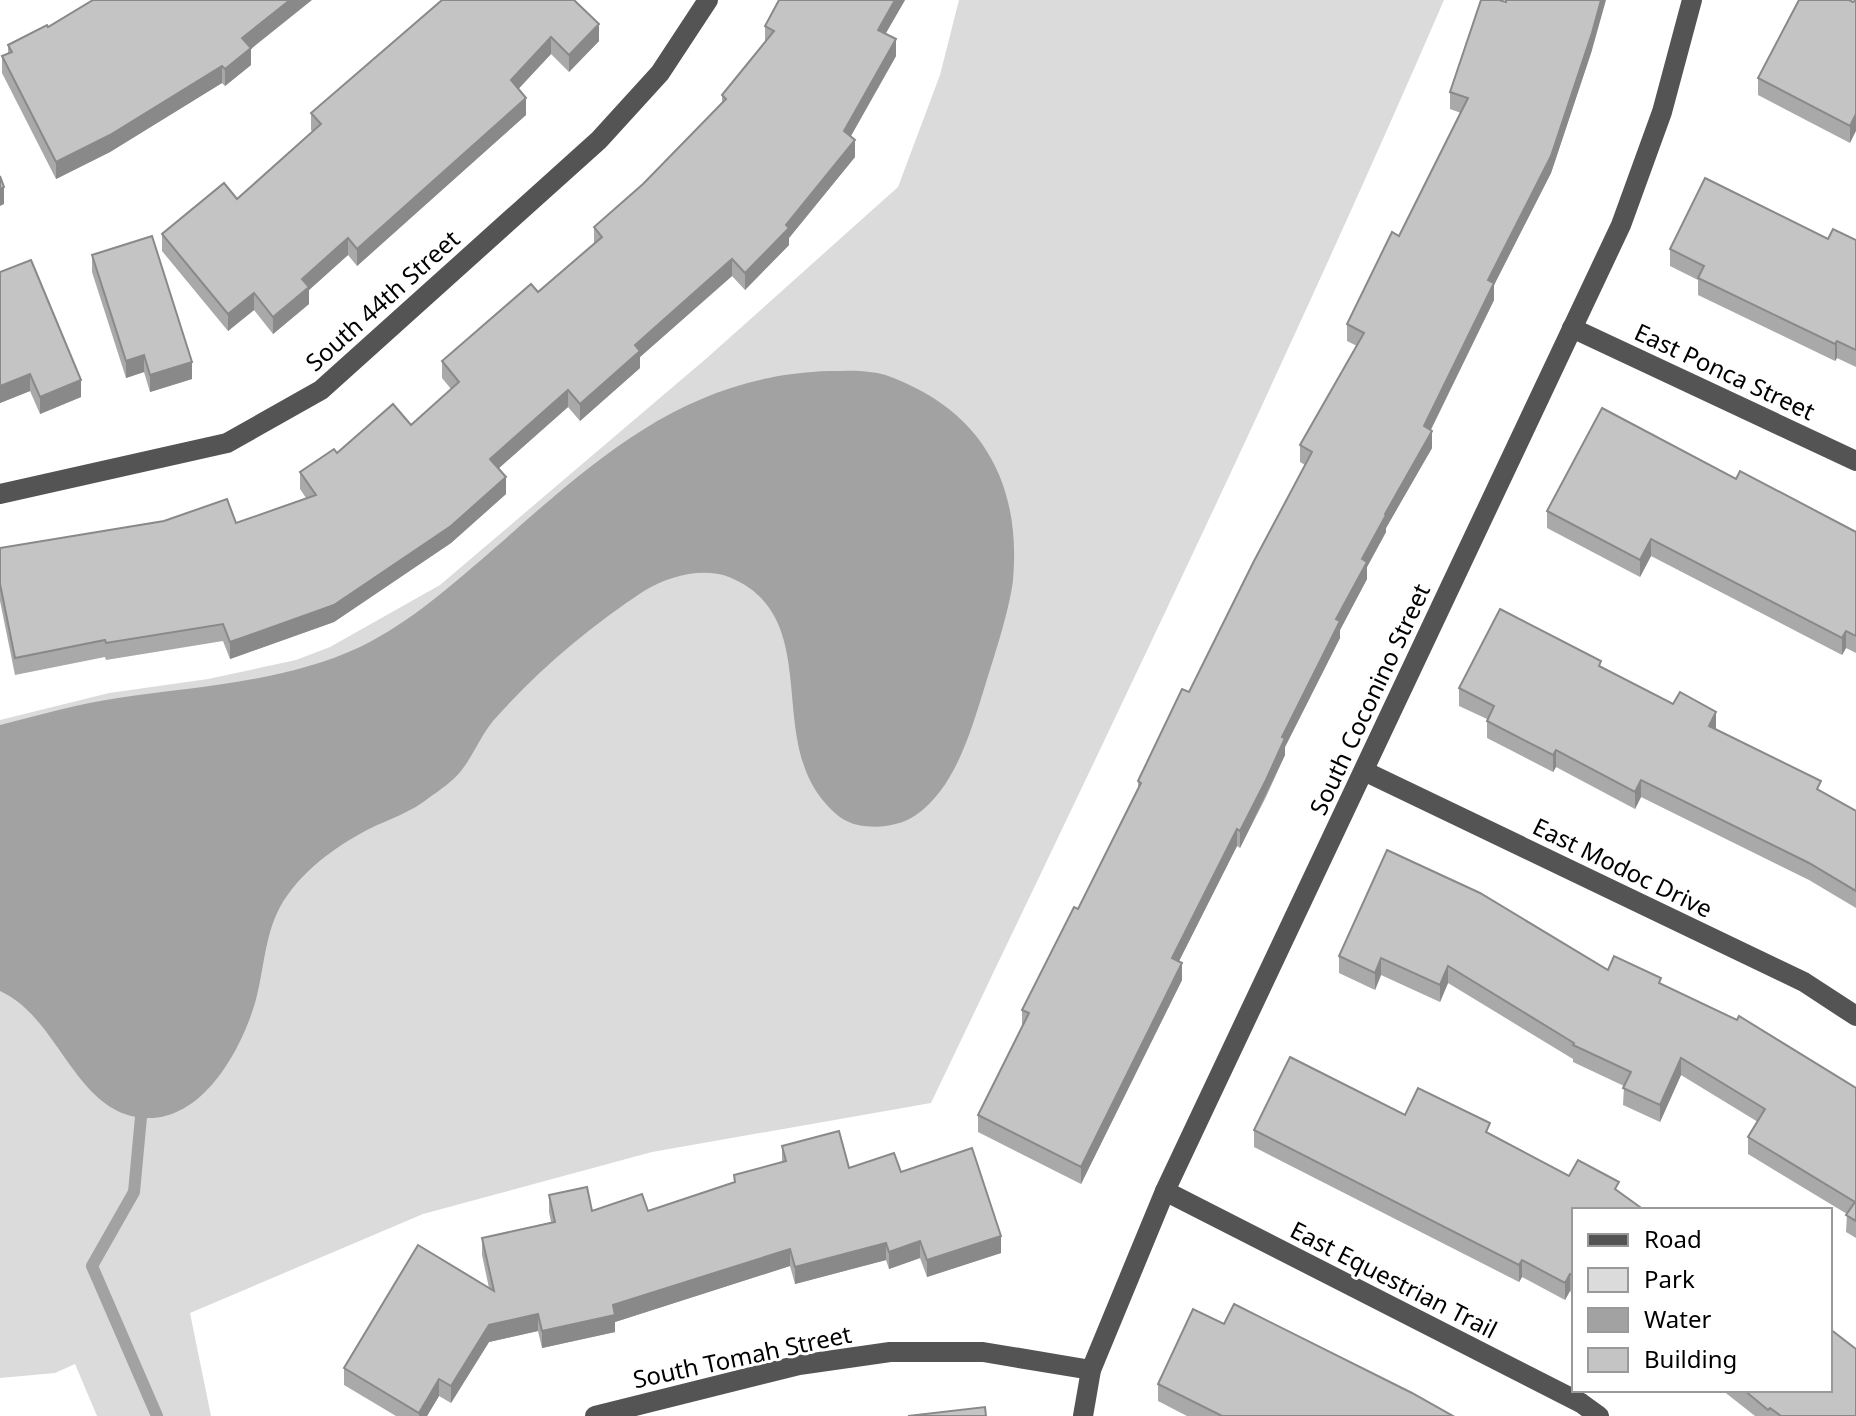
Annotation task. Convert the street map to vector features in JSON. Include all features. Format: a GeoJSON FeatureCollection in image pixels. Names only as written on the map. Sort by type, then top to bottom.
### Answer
{"type":"FeatureCollection","features":[{"type":"Feature","properties":{"kind":"street","name":"South 44th Street"},"geometry":{"type":"LineString","coordinates":[[0,494],[227,443],[321,390],[599,140],[660,73],[708,0]]}},
{"type":"Feature","properties":{"kind":"street","name":"South Coconino Street"},"geometry":{"type":"LineString","coordinates":[[1083,1416],[1091,1370],[1165,1191],[1621,225],[1657,127],[1692,0]]}},
{"type":"Feature","properties":{"kind":"street","name":"East Ponca Street"},"geometry":{"type":"LineString","coordinates":[[1572,328],[1856,461]]}},
{"type":"Feature","properties":{"kind":"street","name":"East Modoc Drive"},"geometry":{"type":"LineString","coordinates":[[1364,771],[1804,982],[1856,1016]]}},
{"type":"Feature","properties":{"kind":"street","name":"East Equestrian Trail"},"geometry":{"type":"LineString","coordinates":[[1165,1191],[1581,1403],[1599,1416]]}},
{"type":"Feature","properties":{"kind":"street","name":"South Tomah Street"},"geometry":{"type":"LineString","coordinates":[[595,1416],[799,1365],[890,1352],[983,1352],[1091,1370]]}},
{"type":"Feature","properties":{"kind":"green space"},"geometry":{"type":"Polygon","coordinates":[[[959,0],[1444,0],[1257,416],[931,1103],[652,1152],[423,1214],[190,1313],[211,1416],[97,1416],[75,1364],[55,1373],[0,1378],[0,720],[109,693],[208,679],[296,660],[330,647],[440,585],[708,357],[898,187],[940,75],[959,0]]]}},
{"type":"Feature","properties":{"kind":"water"},"geometry":{"type":"Polygon","coordinates":[[[830,371],[885,375],[925,393],[949,409],[985,449],[1007,497],[1012,523],[1013,580],[1001,633],[960,756],[942,789],[916,815],[896,824],[865,826],[844,820],[829,808],[808,777],[799,746],[786,648],[776,620],[758,595],[729,577],[708,573],[686,575],[644,591],[583,635],[527,685],[493,721],[458,775],[450,782],[416,807],[343,844],[318,862],[297,883],[275,918],[255,1003],[240,1041],[216,1079],[185,1108],[166,1116],[145,1118],[121,1113],[101,1100],[84,1083],[21,1004],[0,991],[0,725],[103,700],[272,675],[331,659],[360,647],[431,602],[571,482],[648,427],[688,405],[732,388],[779,376],[830,371]]]}},
{"type":"Feature","properties":{"kind":"building"},"geometry":{"type":"Polygon","coordinates":[[[93,0],[290,0],[242,38],[251,48],[225,69],[222,66],[110,135],[56,162],[2,56],[12,52],[8,45],[48,27],[93,0]]]}},
{"type":"Feature","properties":{"kind":"building"},"geometry":{"type":"Polygon","coordinates":[[[442,0],[574,0],[599,24],[569,55],[551,37],[511,80],[526,98],[357,249],[348,238],[302,279],[309,287],[273,317],[254,293],[228,314],[162,234],[224,183],[237,199],[321,124],[311,113],[442,0]]]}},
{"type":"Feature","properties":{"kind":"building"},"geometry":{"type":"Polygon","coordinates":[[[779,0],[895,0],[878,30],[896,39],[844,131],[855,140],[786,225],[789,228],[745,273],[732,259],[635,345],[640,351],[580,404],[568,390],[490,459],[506,477],[451,526],[334,605],[230,642],[223,624],[106,643],[105,640],[15,658],[0,584],[0,548],[164,521],[227,499],[236,523],[316,495],[300,472],[334,449],[337,453],[393,404],[411,425],[459,382],[442,361],[531,284],[538,292],[602,237],[594,227],[643,184],[726,99],[722,95],[774,31],[765,26],[779,0]]]}},
{"type":"Feature","properties":{"kind":"building"},"geometry":{"type":"Polygon","coordinates":[[[1481,0],[1601,0],[1551,156],[1488,280],[1494,283],[1424,426],[1432,431],[1362,559],[1367,562],[1336,619],[1340,621],[1282,737],[1285,738],[1266,780],[1240,831],[1237,829],[1172,958],[1182,963],[1081,1167],[978,1115],[1029,1013],[1022,1010],[1074,907],[1078,909],[1141,783],[1138,781],[1182,689],[1189,692],[1312,452],[1300,445],[1364,333],[1347,324],[1392,232],[1399,236],[1468,98],[1450,92],[1481,0]]]}},
{"type":"Feature","properties":{"kind":"building"},"geometry":{"type":"Polygon","coordinates":[[[1799,0],[1856,0],[1856,114],[1850,126],[1758,78],[1799,0]]]}},
{"type":"Feature","properties":{"kind":"building"},"geometry":{"type":"Polygon","coordinates":[[[1705,178],[1828,239],[1833,229],[1856,240],[1856,350],[1837,341],[1835,344],[1698,278],[1704,266],[1670,249],[1705,178]]]}},
{"type":"Feature","properties":{"kind":"building"},"geometry":{"type":"Polygon","coordinates":[[[152,236],[192,362],[150,375],[144,355],[126,361],[92,255],[152,236]]]}},
{"type":"Feature","properties":{"kind":"building"},"geometry":{"type":"Polygon","coordinates":[[[31,260],[81,380],[40,397],[30,374],[0,386],[0,272],[31,260]]]}},
{"type":"Feature","properties":{"kind":"building"},"geometry":{"type":"Polygon","coordinates":[[[1602,408],[1736,479],[1740,471],[1856,532],[1856,636],[1846,631],[1842,638],[1651,539],[1640,560],[1547,511],[1602,408]]]}},
{"type":"Feature","properties":{"kind":"building"},"geometry":{"type":"Polygon","coordinates":[[[1500,609],[1601,661],[1599,666],[1673,704],[1680,692],[1716,712],[1709,726],[1821,781],[1817,789],[1856,811],[1856,891],[1809,863],[1641,780],[1635,792],[1556,750],[1553,755],[1487,721],[1494,706],[1459,688],[1500,609]]]}},
{"type":"Feature","properties":{"kind":"building"},"geometry":{"type":"Polygon","coordinates":[[[1387,850],[1480,893],[1608,970],[1614,956],[1661,978],[1659,983],[1737,1020],[1739,1016],[1856,1088],[1856,1221],[1846,1215],[1855,1202],[1748,1137],[1765,1109],[1681,1058],[1660,1105],[1623,1088],[1631,1072],[1573,1045],[1448,966],[1440,985],[1381,958],[1375,973],[1339,956],[1387,850]]]}},
{"type":"Feature","properties":{"kind":"building"},"geometry":{"type":"Polygon","coordinates":[[[1290,1057],[1405,1115],[1418,1088],[1490,1123],[1486,1132],[1569,1176],[1578,1160],[1619,1182],[1615,1189],[1641,1208],[1572,1208],[1572,1276],[1570,1274],[1565,1283],[1522,1260],[1519,1265],[1254,1130],[1290,1057]]]}},
{"type":"Feature","properties":{"kind":"building"},"geometry":{"type":"Polygon","coordinates":[[[839,1131],[849,1168],[894,1153],[901,1172],[972,1148],[1001,1236],[927,1260],[920,1241],[889,1252],[886,1243],[795,1267],[790,1249],[613,1305],[615,1315],[542,1331],[538,1314],[489,1325],[451,1386],[439,1379],[419,1413],[344,1368],[418,1245],[494,1291],[482,1238],[555,1222],[549,1195],[587,1187],[592,1211],[642,1194],[648,1211],[735,1182],[734,1175],[786,1161],[782,1146],[839,1131]]]}},
{"type":"Feature","properties":{"kind":"building"},"geometry":{"type":"Polygon","coordinates":[[[1234,1304],[1453,1416],[1222,1416],[1158,1384],[1193,1309],[1224,1324],[1234,1304]]]}},
{"type":"Feature","properties":{"kind":"building"},"geometry":{"type":"Polygon","coordinates":[[[1832,1331],[1856,1349],[1856,1416],[1781,1416],[1770,1408],[1768,1410],[1746,1392],[1832,1392],[1832,1331]]]}},
{"type":"Feature","properties":{"kind":"building"},"geometry":{"type":"Polygon","coordinates":[[[985,1407],[986,1416],[908,1416],[985,1407]]]}},
{"type":"Feature","properties":{"kind":"waterway"},"geometry":{"type":"LineString","coordinates":[[141,1117],[134,1192],[92,1266],[157,1416]]}}]}
